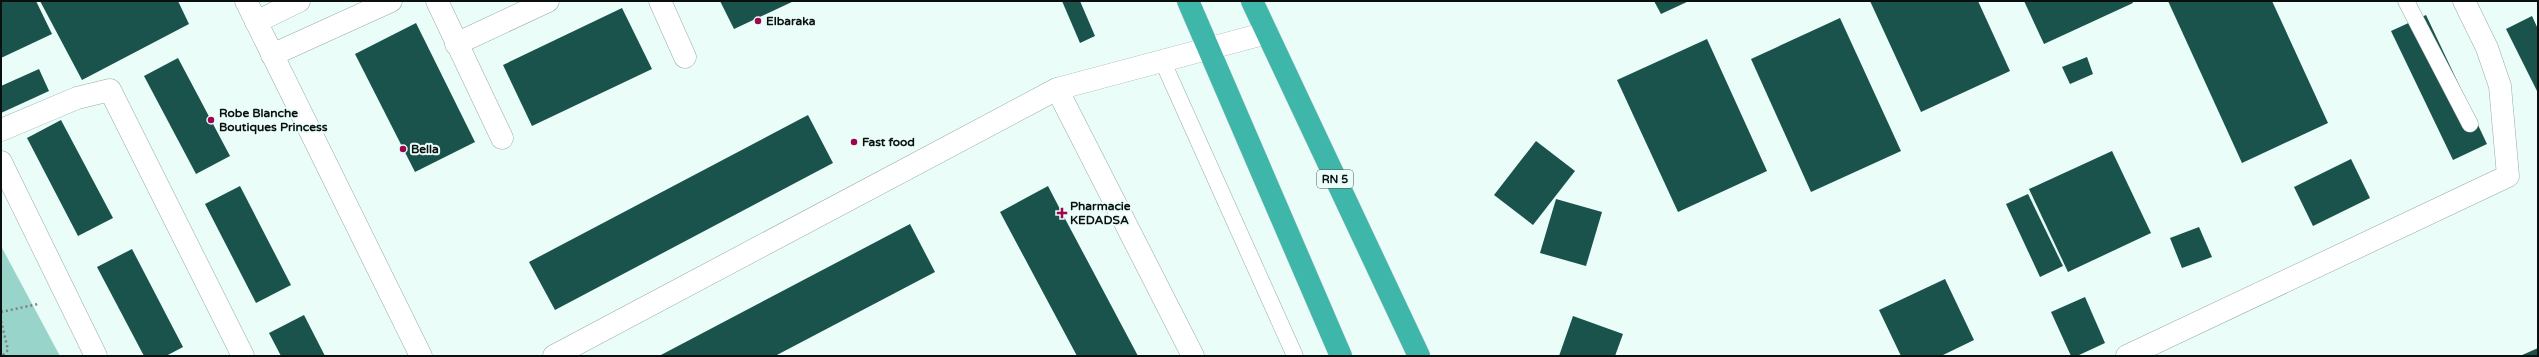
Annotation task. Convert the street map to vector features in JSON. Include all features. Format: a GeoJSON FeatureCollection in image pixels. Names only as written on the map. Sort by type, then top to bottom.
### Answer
{"type":"FeatureCollection","features":[{"type":"Feature","properties":{"kind":"highway"},"geometry":{"type":"LineString","coordinates":[[1188,1],[1207,49],[1341,356]]}},
{"type":"Feature","properties":{"kind":"highway","name":"RN 5"},"geometry":{"type":"LineString","coordinates":[[1252,1],[1419,356]]}},
{"type":"Feature","properties":{"kind":"street"},"geometry":{"type":"LineString","coordinates":[[246,1],[421,356]]}},
{"type":"Feature","properties":{"kind":"street"},"geometry":{"type":"LineString","coordinates":[[256,22],[299,1]]}},
{"type":"Feature","properties":{"kind":"street"},"geometry":{"type":"LineString","coordinates":[[272,55],[391,1]]}},
{"type":"Feature","properties":{"kind":"street"},"geometry":{"type":"LineString","coordinates":[[437,1],[456,44],[502,138]]}},
{"type":"Feature","properties":{"kind":"street"},"geometry":{"type":"LineString","coordinates":[[456,44],[548,1]]}},
{"type":"Feature","properties":{"kind":"street"},"geometry":{"type":"LineString","coordinates":[[660,1],[685,57]]}},
{"type":"Feature","properties":{"kind":"street"},"geometry":{"type":"LineString","coordinates":[[2127,356],[2508,176],[2500,86],[2487,48],[2464,1]]}},
{"type":"Feature","properties":{"kind":"street"},"geometry":{"type":"LineString","coordinates":[[554,356],[1057,89],[1162,60],[1267,34]]}},
{"type":"Feature","properties":{"kind":"street"},"geometry":{"type":"LineString","coordinates":[[1057,89],[1194,356]]}},
{"type":"Feature","properties":{"kind":"street"},"geometry":{"type":"LineString","coordinates":[[1,130],[77,98],[110,90],[243,356]]}},
{"type":"Feature","properties":{"kind":"street"},"geometry":{"type":"LineString","coordinates":[[1,162],[96,356]]}},
{"type":"Feature","properties":{"kind":"lane"},"geometry":{"type":"LineString","coordinates":[[2406,1],[2470,124]]}},
{"type":"Feature","properties":{"kind":"lane"},"geometry":{"type":"LineString","coordinates":[[1162,60],[1295,356]]}},
{"type":"Feature","properties":{"kind":"path"},"geometry":{"type":"LineString","coordinates":[[1,312],[68,299]]}},
{"type":"Feature","properties":{"kind":"path"},"geometry":{"type":"LineString","coordinates":[[1,321],[8,350],[2,356]]}},
{"type":"Feature","properties":{"kind":"shaded area"},"geometry":{"type":"Polygon","coordinates":[[[1,246],[60,356],[1,356],[1,246]]]}},
{"type":"Feature","properties":{"kind":"building"},"geometry":{"type":"Polygon","coordinates":[[[1,1],[36,1],[52,34],[1,58],[1,1]]]}},
{"type":"Feature","properties":{"kind":"building"},"geometry":{"type":"Polygon","coordinates":[[[40,1],[178,1],[189,24],[82,80],[40,1]]]}},
{"type":"Feature","properties":{"kind":"building"},"geometry":{"type":"Polygon","coordinates":[[[720,1],[794,1],[734,29],[720,1]]]}},
{"type":"Feature","properties":{"kind":"building"},"geometry":{"type":"Polygon","coordinates":[[[1062,1],[1080,1],[1095,36],[1080,43],[1062,1]]]}},
{"type":"Feature","properties":{"kind":"building"},"geometry":{"type":"Polygon","coordinates":[[[1654,1],[1689,1],[1661,14],[1654,1]]]}},
{"type":"Feature","properties":{"kind":"building"},"geometry":{"type":"Polygon","coordinates":[[[1870,1],[1978,1],[2010,71],[1921,112],[1870,1]]]}},
{"type":"Feature","properties":{"kind":"building"},"geometry":{"type":"Polygon","coordinates":[[[2024,1],[2132,1],[2133,3],[2044,44],[2024,1]]]}},
{"type":"Feature","properties":{"kind":"building"},"geometry":{"type":"Polygon","coordinates":[[[2168,1],[2272,1],[2328,123],[2242,163],[2168,1]]]}},
{"type":"Feature","properties":{"kind":"building"},"geometry":{"type":"Polygon","coordinates":[[[622,8],[652,69],[532,126],[503,65],[622,8]]]}},
{"type":"Feature","properties":{"kind":"building"},"geometry":{"type":"Polygon","coordinates":[[[2426,15],[2487,144],[2453,160],[2391,31],[2426,15]]]}},
{"type":"Feature","properties":{"kind":"building"},"geometry":{"type":"Polygon","coordinates":[[[2532,16],[2538,29],[2537,91],[2506,29],[2532,16]]]}},
{"type":"Feature","properties":{"kind":"building"},"geometry":{"type":"Polygon","coordinates":[[[1840,18],[1901,151],[1811,192],[1751,59],[1840,18]]]}},
{"type":"Feature","properties":{"kind":"building"},"geometry":{"type":"Polygon","coordinates":[[[416,23],[475,142],[415,172],[355,54],[416,23]]]}},
{"type":"Feature","properties":{"kind":"building"},"geometry":{"type":"Polygon","coordinates":[[[1707,39],[1767,171],[1678,212],[1617,80],[1707,39]]]}},
{"type":"Feature","properties":{"kind":"building"},"geometry":{"type":"Polygon","coordinates":[[[2087,57],[2093,74],[2070,84],[2062,67],[2087,57]]]}},
{"type":"Feature","properties":{"kind":"building"},"geometry":{"type":"Polygon","coordinates":[[[178,58],[230,156],[196,174],[144,76],[178,58]]]}},
{"type":"Feature","properties":{"kind":"building"},"geometry":{"type":"Polygon","coordinates":[[[39,69],[49,91],[1,113],[1,86],[39,69]]]}},
{"type":"Feature","properties":{"kind":"building"},"geometry":{"type":"Polygon","coordinates":[[[808,115],[833,163],[555,310],[529,262],[808,115]]]}},
{"type":"Feature","properties":{"kind":"building"},"geometry":{"type":"Polygon","coordinates":[[[61,120],[113,218],[78,236],[27,138],[61,120]]]}},
{"type":"Feature","properties":{"kind":"building"},"geometry":{"type":"Polygon","coordinates":[[[1536,141],[1575,171],[1533,225],[1494,195],[1536,141]]]}},
{"type":"Feature","properties":{"kind":"building"},"geometry":{"type":"Polygon","coordinates":[[[2112,151],[2151,233],[2068,272],[2029,189],[2112,151]]]}},
{"type":"Feature","properties":{"kind":"building"},"geometry":{"type":"Polygon","coordinates":[[[2351,159],[2370,198],[2313,226],[2294,187],[2351,159]]]}},
{"type":"Feature","properties":{"kind":"building"},"geometry":{"type":"Polygon","coordinates":[[[240,186],[291,285],[256,303],[205,204],[240,186]]]}},
{"type":"Feature","properties":{"kind":"building"},"geometry":{"type":"Polygon","coordinates":[[[1048,186],[1138,356],[1077,356],[1000,212],[1048,186]]]}},
{"type":"Feature","properties":{"kind":"building"},"geometry":{"type":"Polygon","coordinates":[[[2028,194],[2063,266],[2040,277],[2006,204],[2028,194]]]}},
{"type":"Feature","properties":{"kind":"building"},"geometry":{"type":"Polygon","coordinates":[[[1556,199],[1602,212],[1586,266],[1540,253],[1556,199]]]}},
{"type":"Feature","properties":{"kind":"building"},"geometry":{"type":"Polygon","coordinates":[[[910,224],[935,272],[775,356],[659,356],[910,224]]]}},
{"type":"Feature","properties":{"kind":"building"},"geometry":{"type":"Polygon","coordinates":[[[2199,227],[2212,257],[2182,268],[2170,238],[2199,227]]]}},
{"type":"Feature","properties":{"kind":"building"},"geometry":{"type":"Polygon","coordinates":[[[132,249],[183,347],[166,356],[144,356],[97,267],[132,249]]]}},
{"type":"Feature","properties":{"kind":"building"},"geometry":{"type":"Polygon","coordinates":[[[1945,279],[1974,340],[1941,356],[1901,356],[1879,310],[1945,279]]]}},
{"type":"Feature","properties":{"kind":"building"},"geometry":{"type":"Polygon","coordinates":[[[2085,297],[2105,343],[2077,356],[2071,356],[2051,312],[2085,297]]]}},
{"type":"Feature","properties":{"kind":"building"},"geometry":{"type":"Polygon","coordinates":[[[304,315],[325,356],[281,356],[269,333],[304,315]]]}},
{"type":"Feature","properties":{"kind":"building"},"geometry":{"type":"Polygon","coordinates":[[[1573,316],[1623,334],[1615,356],[1559,356],[1573,316]]]}},
{"type":"Feature","properties":{"kind":"building"},"geometry":{"type":"Polygon","coordinates":[[[2538,348],[2538,356],[2520,356],[2538,348]]]}},
{"type":"Feature","properties":{"kind":"place","name":"Elbaraka"},"geometry":{"type":"Point","coordinates":[758,21]}},
{"type":"Feature","properties":{"kind":"place","name":"Robe Blanche Boutiques Princess"},"geometry":{"type":"Point","coordinates":[211,120]}},
{"type":"Feature","properties":{"kind":"place","name":"Fast food"},"geometry":{"type":"Point","coordinates":[854,142]}},
{"type":"Feature","properties":{"kind":"place","name":"Bella"},"geometry":{"type":"Point","coordinates":[403,149]}},
{"type":"Feature","properties":{"kind":"place","name":"Pharmacie KEDADSA"},"geometry":{"type":"Point","coordinates":[1062,213]}}]}
